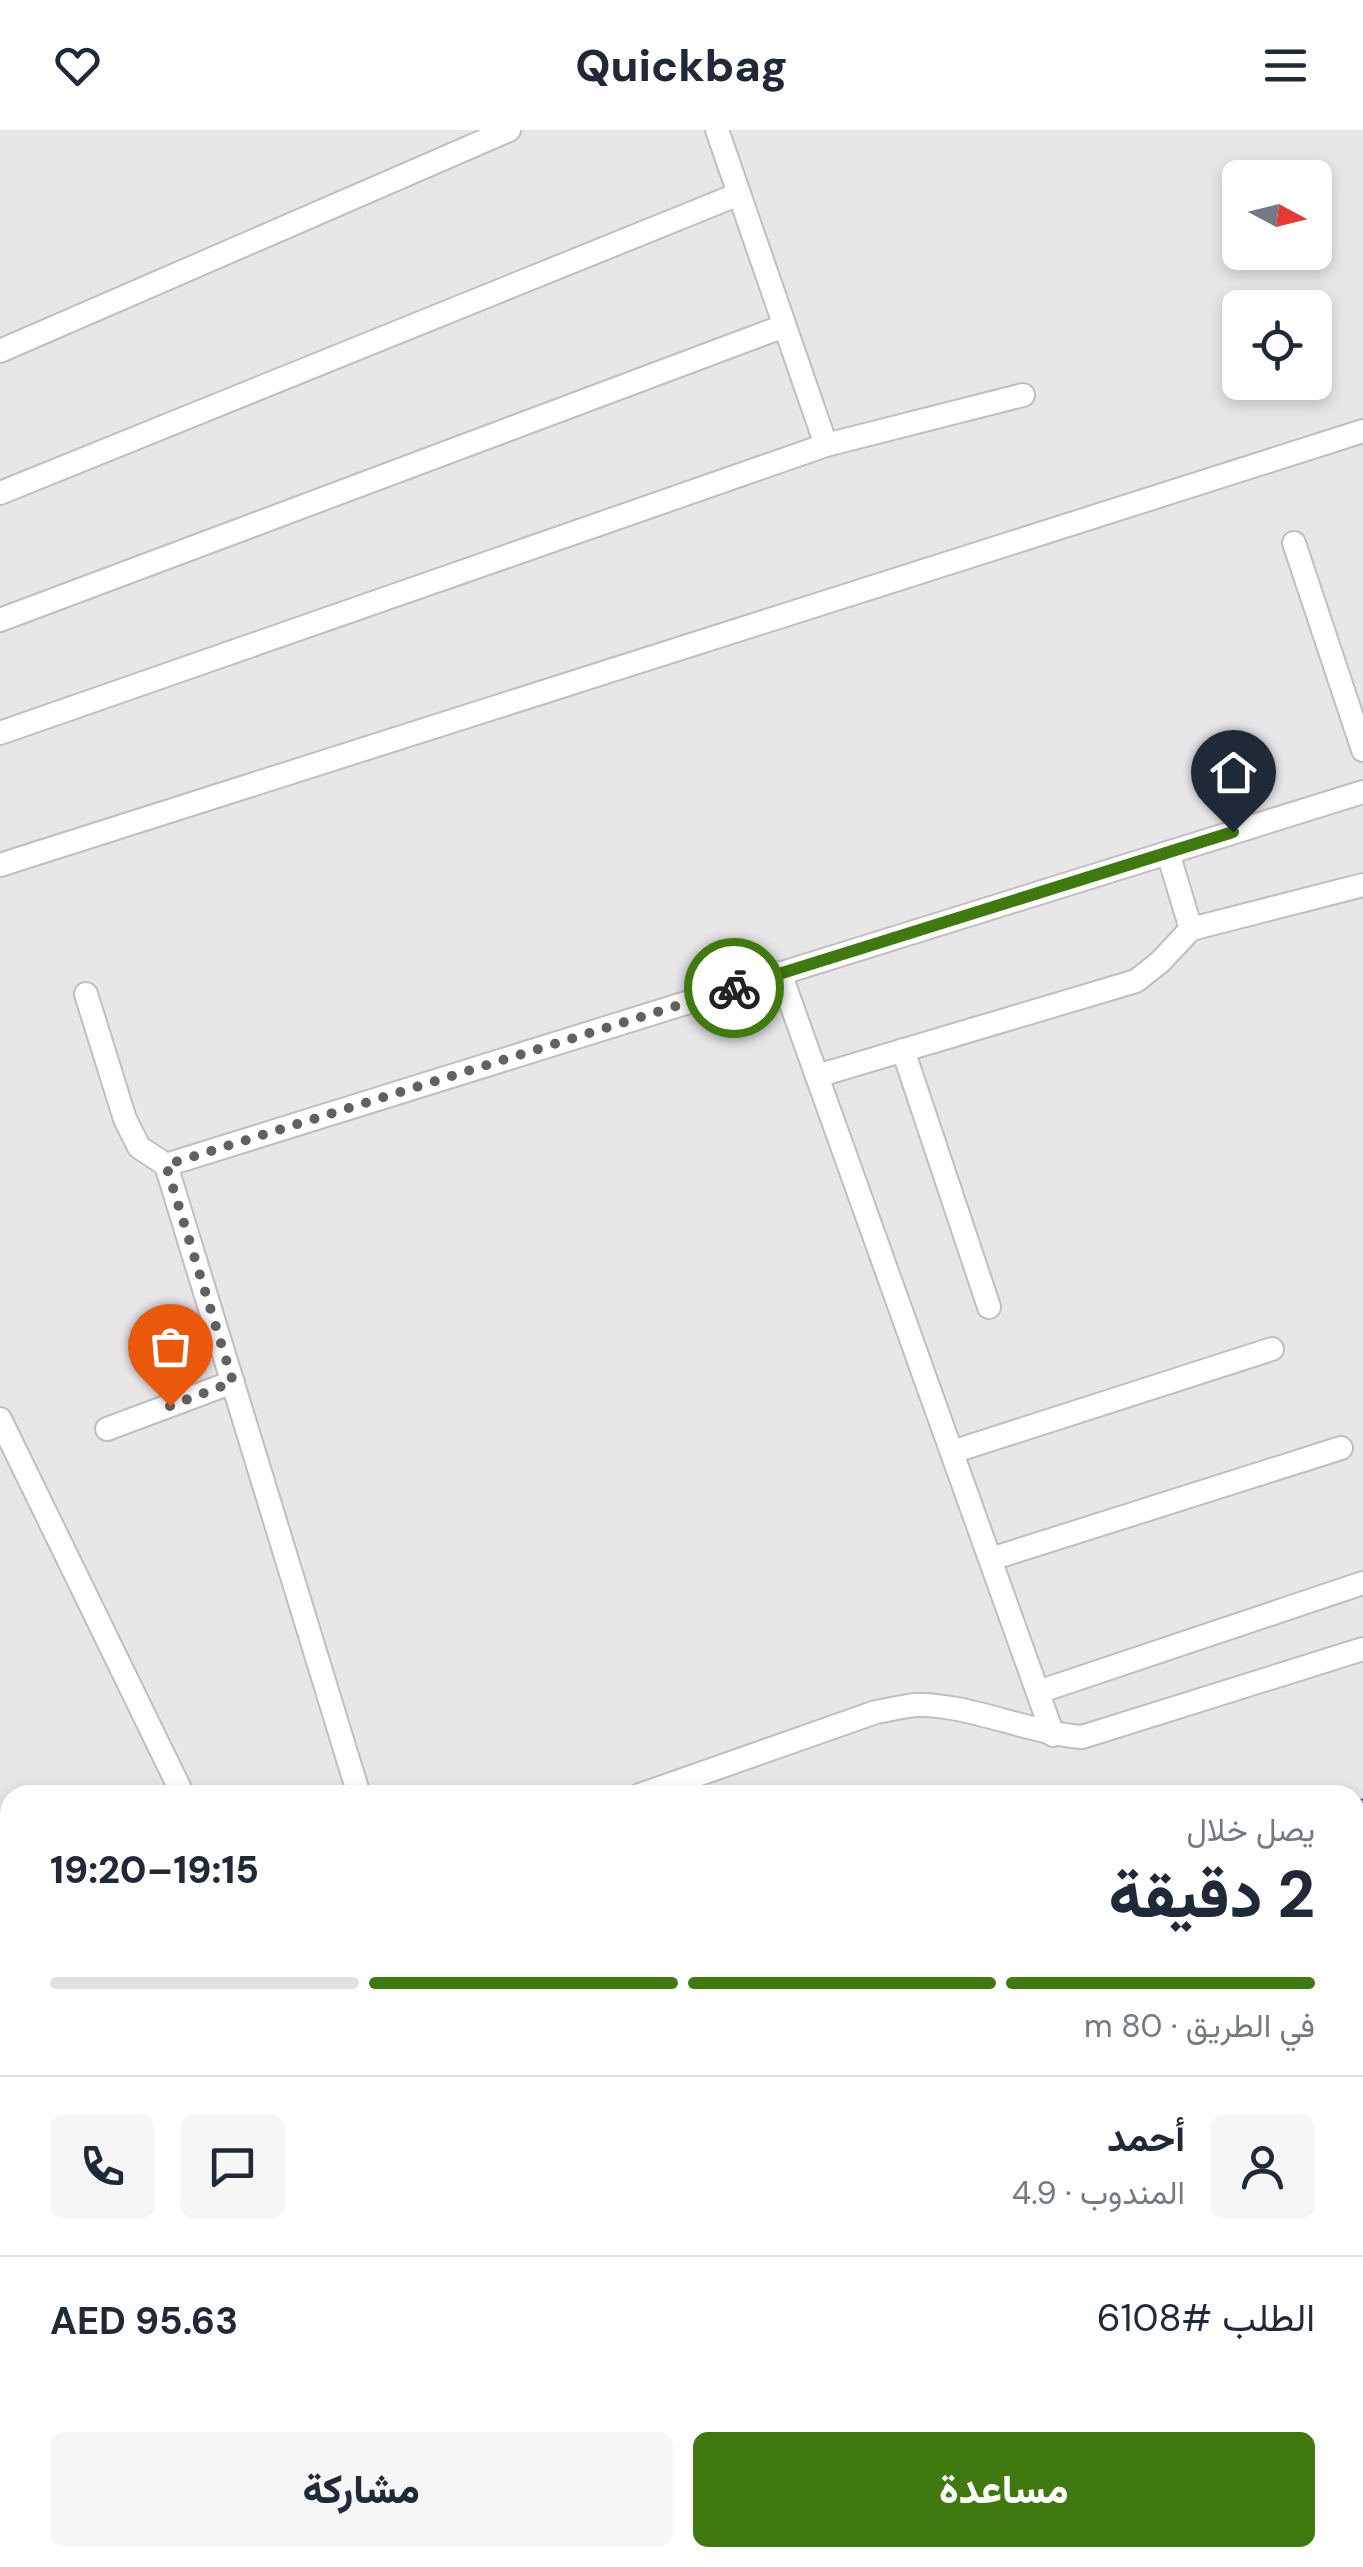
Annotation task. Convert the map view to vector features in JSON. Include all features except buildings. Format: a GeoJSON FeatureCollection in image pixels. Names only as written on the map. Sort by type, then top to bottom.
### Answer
{"type":"FeatureCollection","features":[{"type":"Feature","properties":{"kind":"lane"},"geometry":{"type":"LineString","coordinates":[[0,351],[509,130]]}},
{"type":"Feature","properties":{"kind":"lane"},"geometry":{"type":"LineString","coordinates":[[717,130],[826,445]]}},
{"type":"Feature","properties":{"kind":"lane"},"geometry":{"type":"LineString","coordinates":[[0,493],[739,194]]}},
{"type":"Feature","properties":{"kind":"lane"},"geometry":{"type":"LineString","coordinates":[[0,620],[784,326]]}},
{"type":"Feature","properties":{"kind":"lane"},"geometry":{"type":"LineString","coordinates":[[0,733],[826,445],[1023,394]]}},
{"type":"Feature","properties":{"kind":"lane"},"geometry":{"type":"LineString","coordinates":[[0,865],[1363,431]]}},
{"type":"Feature","properties":{"kind":"lane"},"geometry":{"type":"LineString","coordinates":[[1294,543],[1363,750]]}},
{"type":"Feature","properties":{"kind":"lane"},"geometry":{"type":"LineString","coordinates":[[166,1165],[1363,792]]}},
{"type":"Feature","properties":{"kind":"lane"},"geometry":{"type":"LineString","coordinates":[[1168,852],[1190,929]]}},
{"type":"Feature","properties":{"kind":"lane"},"geometry":{"type":"LineString","coordinates":[[817,1076],[1136,980],[1160,962],[1190,929],[1363,886]]}},
{"type":"Feature","properties":{"kind":"lane"},"geometry":{"type":"LineString","coordinates":[[780,973],[1053,1735]]}},
{"type":"Feature","properties":{"kind":"lane"},"geometry":{"type":"LineString","coordinates":[[86,994],[125,1119],[139,1147],[166,1165],[356,1785]]}},
{"type":"Feature","properties":{"kind":"lane"},"geometry":{"type":"LineString","coordinates":[[903,1050],[989,1307]]}},
{"type":"Feature","properties":{"kind":"lane"},"geometry":{"type":"LineString","coordinates":[[952,1452],[1272,1349]]}},
{"type":"Feature","properties":{"kind":"lane"},"geometry":{"type":"LineString","coordinates":[[106,1430],[233,1382]]}},
{"type":"Feature","properties":{"kind":"lane"},"geometry":{"type":"LineString","coordinates":[[0,1419],[178,1785]]}},
{"type":"Feature","properties":{"kind":"lane"},"geometry":{"type":"LineString","coordinates":[[991,1559],[1341,1448]]}},
{"type":"Feature","properties":{"kind":"lane"},"geometry":{"type":"LineString","coordinates":[[1038,1692],[1363,1582]]}},
{"type":"Feature","properties":{"kind":"lane"},"geometry":{"type":"LineString","coordinates":[[702,1785],[876,1712],[917,1705],[950,1709],[1053,1735],[1082,1737],[1363,1649]]}},
{"type":"Feature","properties":{"kind":"way so far"},"geometry":{"type":"LineString","coordinates":[[170,1406],[233,1382],[166,1165],[734,988]]}},
{"type":"Feature","properties":{"kind":"route"},"geometry":{"type":"LineString","coordinates":[[734,988],[1233,832]]}}]}
